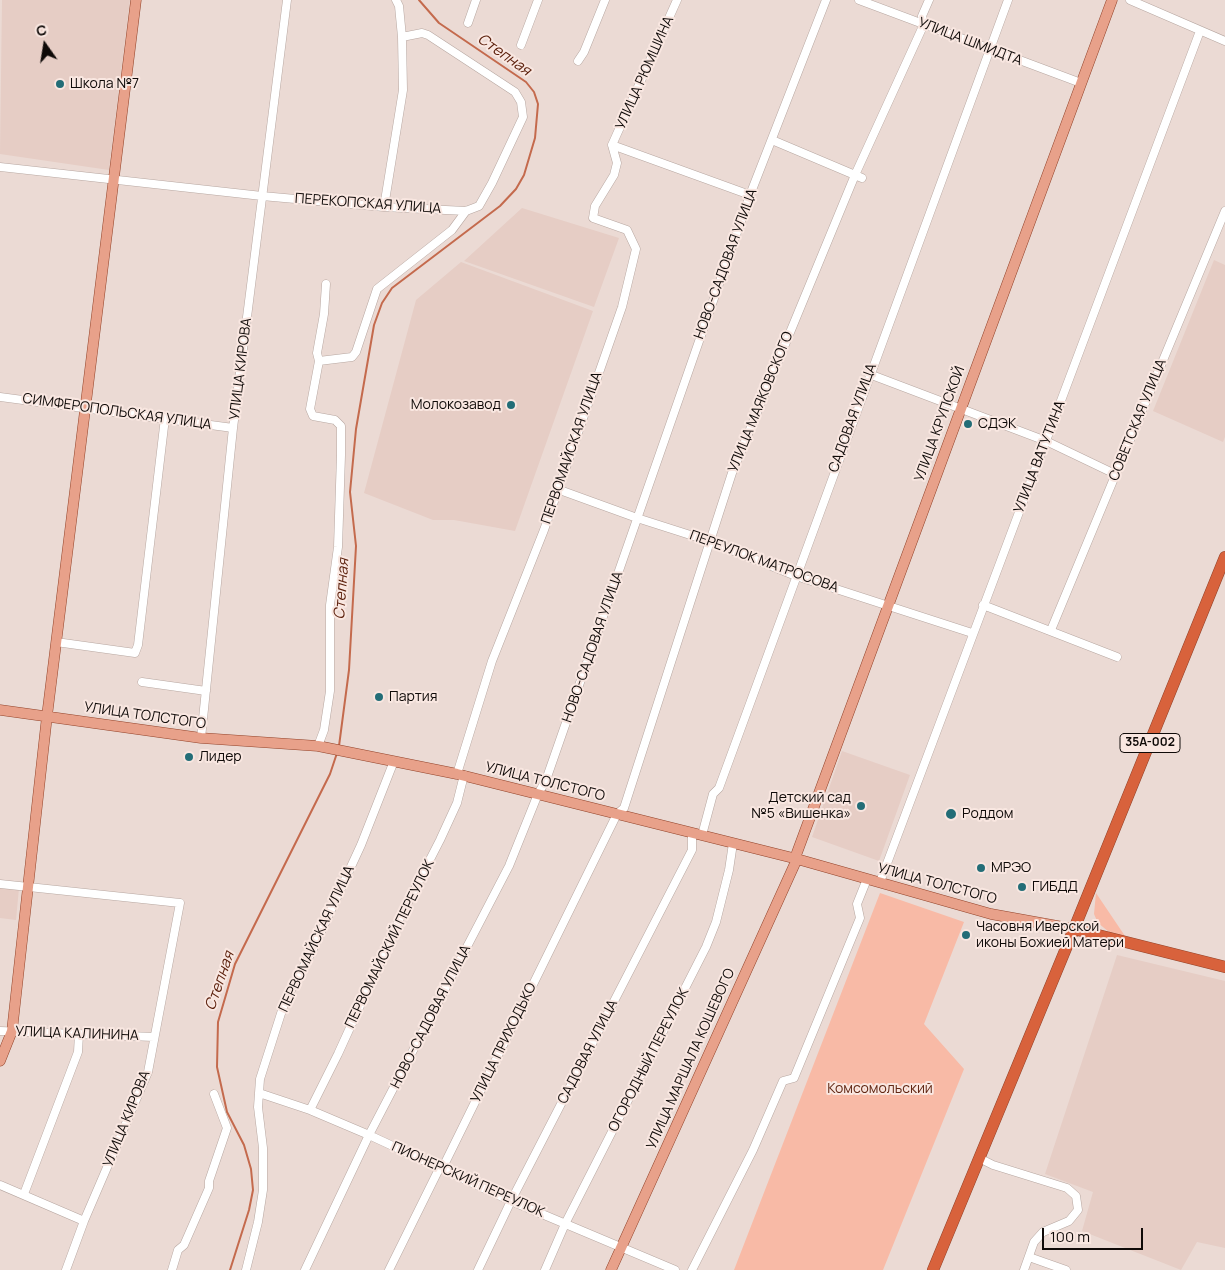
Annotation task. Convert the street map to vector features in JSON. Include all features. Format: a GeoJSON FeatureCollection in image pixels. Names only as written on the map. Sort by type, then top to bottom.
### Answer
{"type":"FeatureCollection","features":[{"type":"Feature","properties":{"kind":"highway","name":"35А-002"},"geometry":{"type":"LineString","coordinates":[[933,1270],[1225,557]]}},
{"type":"Feature","properties":{"kind":"highway"},"geometry":{"type":"LineString","coordinates":[[1074,929],[1225,968]]}},
{"type":"Feature","properties":{"kind":"main road"},"geometry":{"type":"LineString","coordinates":[[0,1061],[12,1031],[30,886],[47,716],[136,0]]}},
{"type":"Feature","properties":{"kind":"main road","name":"УЛИЦА КРУПСКОЙ"},"geometry":{"type":"LineString","coordinates":[[796,859],[887,604],[1112,0]]}},
{"type":"Feature","properties":{"kind":"main road","name":"УЛИЦА ТОЛСТОГО"},"geometry":{"type":"LineString","coordinates":[[0,710],[201,738],[320,746],[461,774],[796,859],[991,914],[1074,929]]}},
{"type":"Feature","properties":{"kind":"main road","name":"УЛИЦА МАРШАЛА КОШЕВОГО"},"geometry":{"type":"LineString","coordinates":[[611,1270],[796,859]]}},
{"type":"Feature","properties":{"kind":"street","name":"УЛИЦА КИРОВА"},"geometry":{"type":"LineString","coordinates":[[201,738],[233,428],[287,0]]}},
{"type":"Feature","properties":{"kind":"street"},"geometry":{"type":"LineString","coordinates":[[468,24],[476,0]]}},
{"type":"Feature","properties":{"kind":"street"},"geometry":{"type":"LineString","coordinates":[[521,45],[538,0]]}},
{"type":"Feature","properties":{"kind":"street"},"geometry":{"type":"LineString","coordinates":[[578,61],[584,52],[605,0]]}},
{"type":"Feature","properties":{"kind":"street","name":"УЛИЦА РЮМШИНА"},"geometry":{"type":"LineString","coordinates":[[612,145],[677,0]]}},
{"type":"Feature","properties":{"kind":"street","name":"НОВО-САДОВАЯ УЛИЦА"},"geometry":{"type":"LineString","coordinates":[[305,1270],[369,1135],[509,866],[538,794],[546,780],[575,702],[750,195],[826,0]]}},
{"type":"Feature","properties":{"kind":"street","name":"УЛИЦА ШМИДТА"},"geometry":{"type":"LineString","coordinates":[[859,0],[1081,83]]}},
{"type":"Feature","properties":{"kind":"street","name":"УЛИЦА МАЯКОВСКОГО"},"geometry":{"type":"LineString","coordinates":[[617,814],[624,808],[732,473],[924,24],[922,16],[929,0]]}},
{"type":"Feature","properties":{"kind":"street","name":"САДОВАЯ УЛИЦА"},"geometry":{"type":"LineString","coordinates":[[478,1270],[511,1201],[692,850],[712,794],[719,788],[869,374],[1008,0]]}},
{"type":"Feature","properties":{"kind":"street"},"geometry":{"type":"LineString","coordinates":[[1130,0],[1225,42]]}},
{"type":"Feature","properties":{"kind":"street"},"geometry":{"type":"LineString","coordinates":[[384,207],[403,90],[402,37],[398,3]]}},
{"type":"Feature","properties":{"kind":"street","name":"УЛИЦА ВАТУТИНА"},"geometry":{"type":"LineString","coordinates":[[880,882],[972,633],[1200,31]]}},
{"type":"Feature","properties":{"kind":"street"},"geometry":{"type":"LineString","coordinates":[[319,361],[352,357],[356,352],[377,289],[452,230],[466,211],[479,206],[523,117],[522,102],[516,92],[428,35],[422,33],[402,37]]}},
{"type":"Feature","properties":{"kind":"street"},"geometry":{"type":"LineString","coordinates":[[772,140],[859,177]]}},
{"type":"Feature","properties":{"kind":"street"},"geometry":{"type":"LineString","coordinates":[[612,145],[750,195]]}},
{"type":"Feature","properties":{"kind":"street","name":"ПЕРВОМАЙСКАЯ УЛИЦА"},"geometry":{"type":"LineString","coordinates":[[461,774],[492,661],[544,530],[622,307],[636,250],[627,230],[593,218],[595,206],[614,175],[617,163],[612,145]]}},
{"type":"Feature","properties":{"kind":"street","name":"ПЕРЕКОПСКАЯ УЛИЦА"},"geometry":{"type":"LineString","coordinates":[[0,166],[113,181],[262,196],[384,207],[466,211]]}},
{"type":"Feature","properties":{"kind":"street","name":"СОВЕТСКАЯ УЛИЦА"},"geometry":{"type":"LineString","coordinates":[[1051,630],[1225,211]]}},
{"type":"Feature","properties":{"kind":"street"},"geometry":{"type":"LineString","coordinates":[[320,746],[330,691],[330,605],[334,562],[338,547],[341,455],[341,426],[335,420],[313,416],[310,410],[319,361],[317,353],[324,314],[326,284]]}},
{"type":"Feature","properties":{"kind":"street"},"geometry":{"type":"LineString","coordinates":[[869,374],[1046,441],[1115,474]]}},
{"type":"Feature","properties":{"kind":"street","name":"СИМФЕРОПОЛЬСКАЯ УЛИЦА"},"geometry":{"type":"LineString","coordinates":[[0,397],[233,428]]}},
{"type":"Feature","properties":{"kind":"street"},"geometry":{"type":"LineString","coordinates":[[56,642],[135,653],[138,645],[165,418]]}},
{"type":"Feature","properties":{"kind":"street","name":"ПЕРЕУЛОК МАТРОСОВА"},"geometry":{"type":"LineString","coordinates":[[557,490],[709,541],[796,576],[972,633]]}},
{"type":"Feature","properties":{"kind":"street"},"geometry":{"type":"LineString","coordinates":[[983,605],[1117,657]]}},
{"type":"Feature","properties":{"kind":"street"},"geometry":{"type":"LineString","coordinates":[[142,682],[206,691]]}},
{"type":"Feature","properties":{"kind":"street","name":"ПЕРВОМАЙСКАЯ УЛИЦА"},"geometry":{"type":"LineString","coordinates":[[246,1270],[258,1222],[263,1190],[260,1079],[285,1001],[312,951],[361,846],[394,761]]}},
{"type":"Feature","properties":{"kind":"street","name":"ПЕРВОМАЙСКИЙ ПЕРЕУЛОК"},"geometry":{"type":"LineString","coordinates":[[310,1110],[338,1054],[400,918],[457,803],[461,774]]}},
{"type":"Feature","properties":{"kind":"street","name":"УЛИЦА ПРИХОДЬКО"},"geometry":{"type":"LineString","coordinates":[[389,1270],[439,1169],[445,1163],[617,814]]}},
{"type":"Feature","properties":{"kind":"street","name":"ОГОРОДНЫЙ ПЕРЕУЛОК"},"geometry":{"type":"LineString","coordinates":[[545,1270],[565,1224],[706,947],[716,922],[729,870],[733,843]]}},
{"type":"Feature","properties":{"kind":"street"},"geometry":{"type":"LineString","coordinates":[[692,1270],[753,1150],[783,1081],[794,1078],[860,918],[857,904],[867,879]]}},
{"type":"Feature","properties":{"kind":"street"},"geometry":{"type":"LineString","coordinates":[[0,884],[30,886]]}},
{"type":"Feature","properties":{"kind":"street","name":"УЛИЦА КИРОВА"},"geometry":{"type":"LineString","coordinates":[[30,886],[180,903],[148,1072],[84,1221],[66,1270]]}},
{"type":"Feature","properties":{"kind":"street","name":"УЛИЦА КАЛИНИНА"},"geometry":{"type":"LineString","coordinates":[[0,1031],[154,1037]]}},
{"type":"Feature","properties":{"kind":"street"},"geometry":{"type":"LineString","coordinates":[[24,1194],[78,1052],[79,1034]]}},
{"type":"Feature","properties":{"kind":"street"},"geometry":{"type":"LineString","coordinates":[[172,1270],[178,1250],[184,1245],[209,1188],[209,1181],[227,1128],[214,1094]]}},
{"type":"Feature","properties":{"kind":"street","name":"ПИОНЕРСКИЙ ПЕРЕУЛОК"},"geometry":{"type":"LineString","coordinates":[[259,1094],[310,1110],[369,1135],[511,1201],[675,1270]]}},
{"type":"Feature","properties":{"kind":"street"},"geometry":{"type":"LineString","coordinates":[[979,1158],[993,1165],[1067,1188],[1076,1196],[1078,1210],[1069,1221],[1055,1229],[1043,1232],[1034,1242],[1024,1270]]}},
{"type":"Feature","properties":{"kind":"street"},"geometry":{"type":"LineString","coordinates":[[0,1185],[84,1221]]}},
{"type":"Feature","properties":{"kind":"street"},"geometry":{"type":"LineString","coordinates":[[1029,1257],[1066,1270]]}},
{"type":"Feature","properties":{"kind":"shaded area","name":"Школа №7"},"geometry":{"type":"Polygon","coordinates":[[[2,0],[130,0],[109,170],[0,154],[2,0]]]}},
{"type":"Feature","properties":{"kind":"shaded area"},"geometry":{"type":"Polygon","coordinates":[[[522,208],[619,238],[594,307],[464,261],[522,208]]]}},
{"type":"Feature","properties":{"kind":"shaded area"},"geometry":{"type":"Polygon","coordinates":[[[1214,260],[1225,265],[1225,437],[1223,442],[1153,411],[1214,260]]]}},
{"type":"Feature","properties":{"kind":"shaded area","name":"Молокозавод"},"geometry":{"type":"Polygon","coordinates":[[[461,262],[593,311],[515,531],[454,520],[433,520],[364,493],[416,300],[461,262]]]}},
{"type":"Feature","properties":{"kind":"shaded area","name":"Детский сад №5 «Вишенка»"},"geometry":{"type":"Polygon","coordinates":[[[842,751],[910,775],[879,861],[812,837],[842,751]]]}},
{"type":"Feature","properties":{"kind":"shaded area"},"geometry":{"type":"Polygon","coordinates":[[[0,888],[19,888],[16,920],[0,918],[0,888]]]}},
{"type":"Feature","properties":{"kind":"shaded area"},"geometry":{"type":"Polygon","coordinates":[[[1117,955],[1225,981],[1225,1248],[1197,1242],[1181,1270],[1082,1231],[1093,1192],[1045,1174],[1117,955]]]}},
{"type":"Feature","properties":{"kind":"green space","name":"Комсомольский"},"geometry":{"type":"Polygon","coordinates":[[[880,893],[964,922],[924,1024],[964,1069],[883,1270],[734,1270],[880,893]]]}},
{"type":"Feature","properties":{"kind":"green space"},"geometry":{"type":"Polygon","coordinates":[[[1096,893],[1127,939],[1114,936],[1098,923],[1094,914],[1096,893]]]}},
{"type":"Feature","properties":{"kind":"waterway","name":"Степная"},"geometry":{"type":"LineString","coordinates":[[339,746],[349,670],[356,546],[350,492],[356,429],[374,325],[382,303],[392,288],[500,206],[516,189],[524,175],[535,138],[538,104],[534,92],[526,82],[439,23],[419,0]]}},
{"type":"Feature","properties":{"kind":"waterway","name":"Степная"},"geometry":{"type":"LineString","coordinates":[[230,1270],[249,1210],[253,1190],[251,1169],[244,1145],[227,1112],[217,1067],[218,1022],[235,964],[330,774],[337,753]]}},
{"type":"Feature","properties":{"kind":"place","name":"Школа №7"},"geometry":{"type":"Point","coordinates":[60,84]}},
{"type":"Feature","properties":{"kind":"place","name":"Молокозавод"},"geometry":{"type":"Point","coordinates":[511,405]}},
{"type":"Feature","properties":{"kind":"place","name":"СДЭК"},"geometry":{"type":"Point","coordinates":[968,424]}},
{"type":"Feature","properties":{"kind":"place","name":"Партия"},"geometry":{"type":"Point","coordinates":[379,697]}},
{"type":"Feature","properties":{"kind":"place","name":"Лидер"},"geometry":{"type":"Point","coordinates":[189,757]}},
{"type":"Feature","properties":{"kind":"place","name":"Детский сад №5 «Вишенка»"},"geometry":{"type":"Point","coordinates":[861,806]}},
{"type":"Feature","properties":{"kind":"place","name":"Роддом"},"geometry":{"type":"Point","coordinates":[951,814]}},
{"type":"Feature","properties":{"kind":"place","name":"МРЭО"},"geometry":{"type":"Point","coordinates":[981,868]}},
{"type":"Feature","properties":{"kind":"place","name":"ГИБДД"},"geometry":{"type":"Point","coordinates":[1022,887]}},
{"type":"Feature","properties":{"kind":"place","name":"Часовня Иверской иконы Божией Матери"},"geometry":{"type":"Point","coordinates":[966,935]}}]}
